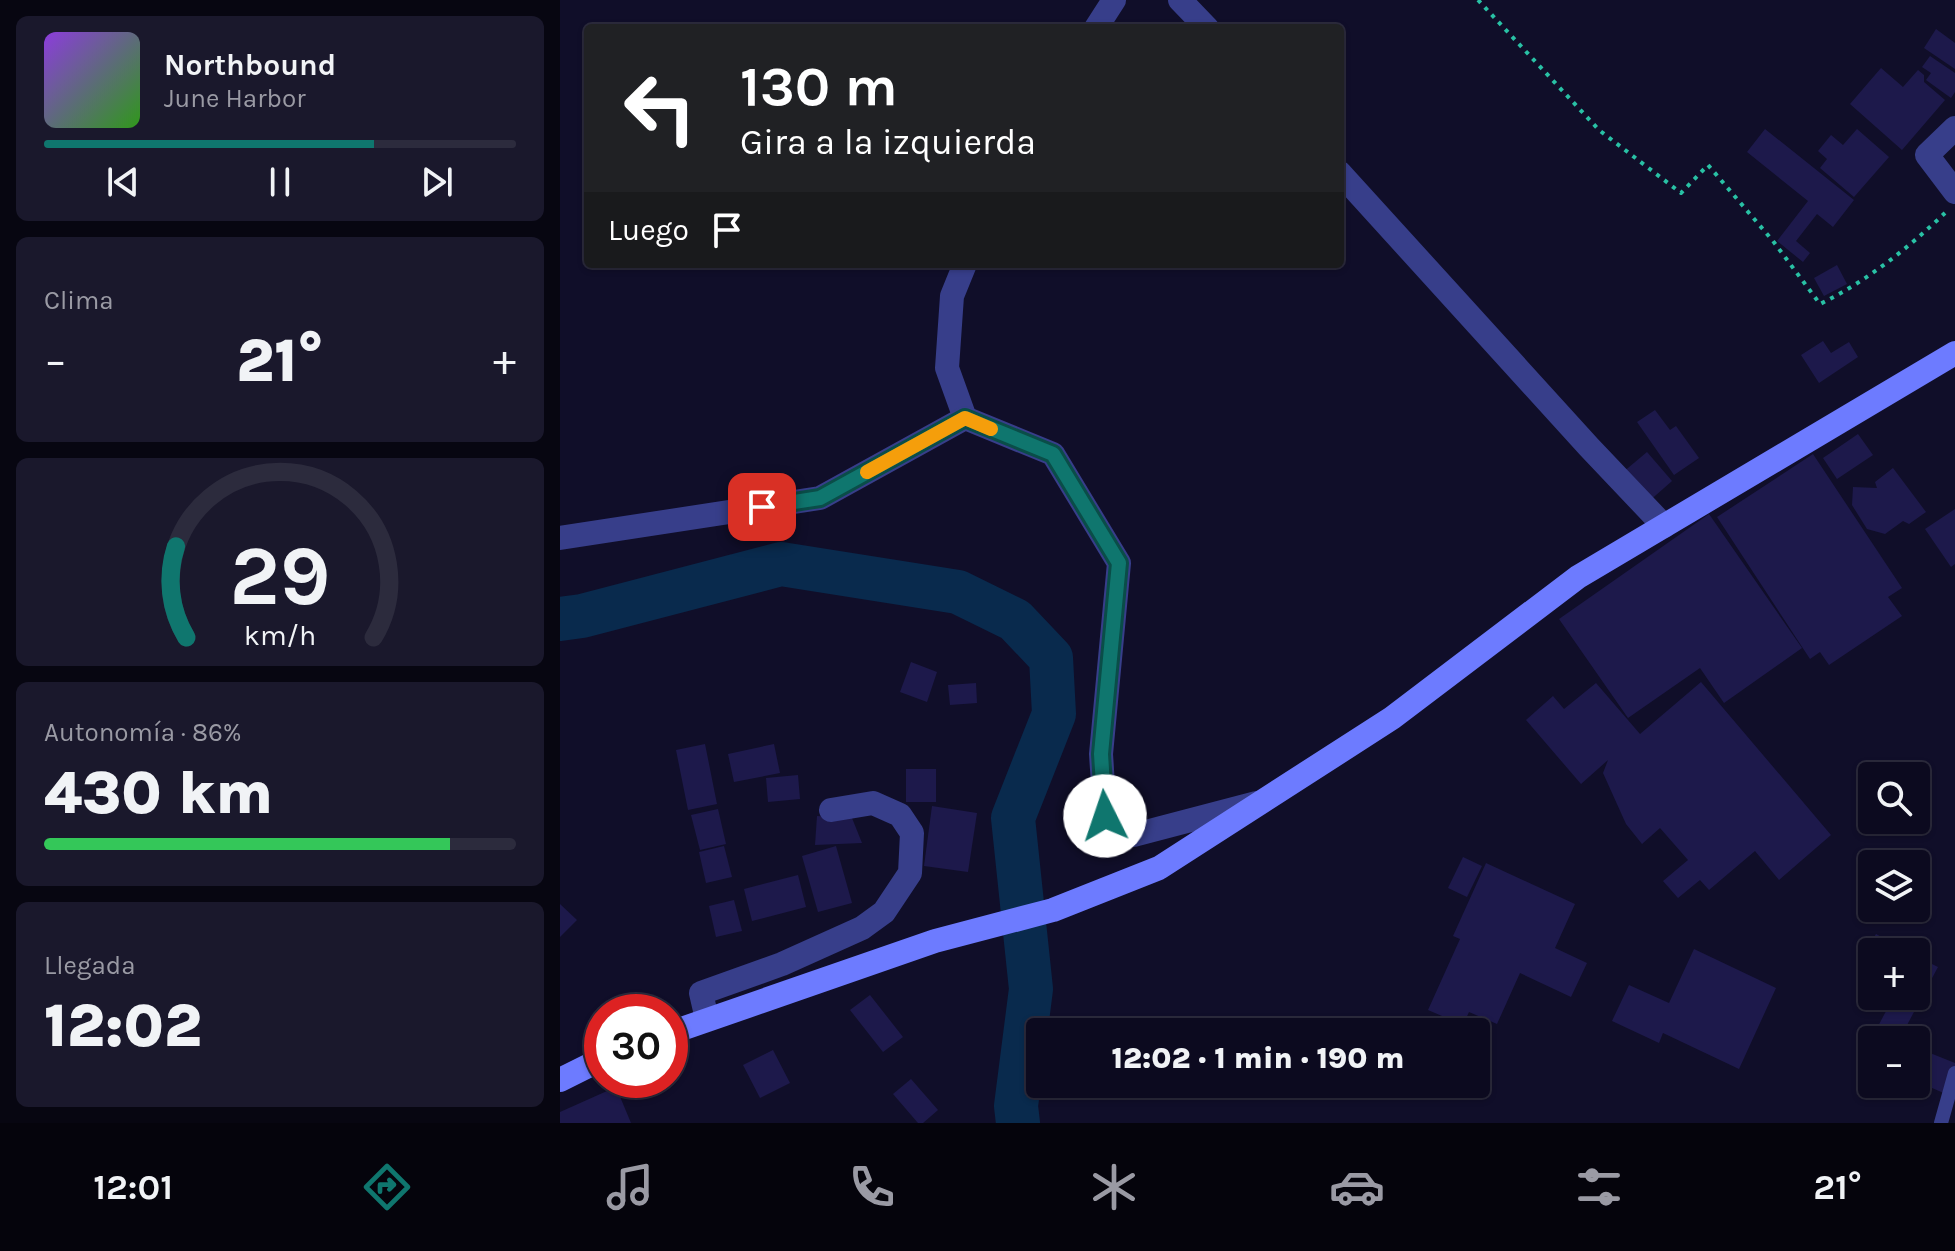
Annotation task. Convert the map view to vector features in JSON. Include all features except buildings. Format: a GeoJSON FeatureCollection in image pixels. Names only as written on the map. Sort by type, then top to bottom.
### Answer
{"type":"FeatureCollection","features":[{"type":"Feature","properties":{"kind":"street"},"geometry":{"type":"LineString","coordinates":[[1099,24],[1114,0]]}},
{"type":"Feature","properties":{"kind":"street"},"geometry":{"type":"LineString","coordinates":[[1180,0],[1203,24]]}},
{"type":"Feature","properties":{"kind":"street"},"geometry":{"type":"LineString","coordinates":[[1951,202],[1927,155],[1955,128]]}},
{"type":"Feature","properties":{"kind":"street"},"geometry":{"type":"LineString","coordinates":[[1344,177],[1664,526]]}},
{"type":"Feature","properties":{"kind":"street"},"geometry":{"type":"LineString","coordinates":[[963,268],[952,296],[947,368],[965,418],[1053,454],[1119,563],[1101,754],[1105,816],[1134,835],[1258,803]]}},
{"type":"Feature","properties":{"kind":"street"},"geometry":{"type":"LineString","coordinates":[[688,1026],[935,941],[1053,910],[1159,868],[1392,718],[1578,577],[1955,353]]}},
{"type":"Feature","properties":{"kind":"street"},"geometry":{"type":"LineString","coordinates":[[560,538],[820,498],[965,418]]}},
{"type":"Feature","properties":{"kind":"street"},"geometry":{"type":"LineString","coordinates":[[707,1019],[701,993],[782,964],[862,928],[884,912],[910,873],[912,833],[900,815],[873,803],[831,810]]}},
{"type":"Feature","properties":{"kind":"street"},"geometry":{"type":"LineString","coordinates":[[560,1080],[584,1068]]}},
{"type":"Feature","properties":{"kind":"lane"},"geometry":{"type":"LineString","coordinates":[[1941,1123],[1955,1073]]}},
{"type":"Feature","properties":{"kind":"path"},"geometry":{"type":"LineString","coordinates":[[1478,0],[1599,130],[1681,193],[1708,165],[1773,241],[1820,304],[1855,287],[1920,238],[1951,202]]}},
{"type":"Feature","properties":{"kind":"waterway"},"geometry":{"type":"LineString","coordinates":[[560,619],[582,616],[781,564],[958,592],[1015,620],[1051,658],[1054,714],[1013,818],[1031,989],[1016,1106],[1018,1123]]}},
{"type":"Feature","properties":{"kind":"slow traffic"},"geometry":{"type":"LineString","coordinates":[[867,472],[965,418],[991,429]]}},
{"type":"Feature","properties":{"kind":"route"},"geometry":{"type":"LineString","coordinates":[[762,507],[820,498],[965,418],[1053,454],[1119,563],[1101,754],[1105,816]]}}]}
